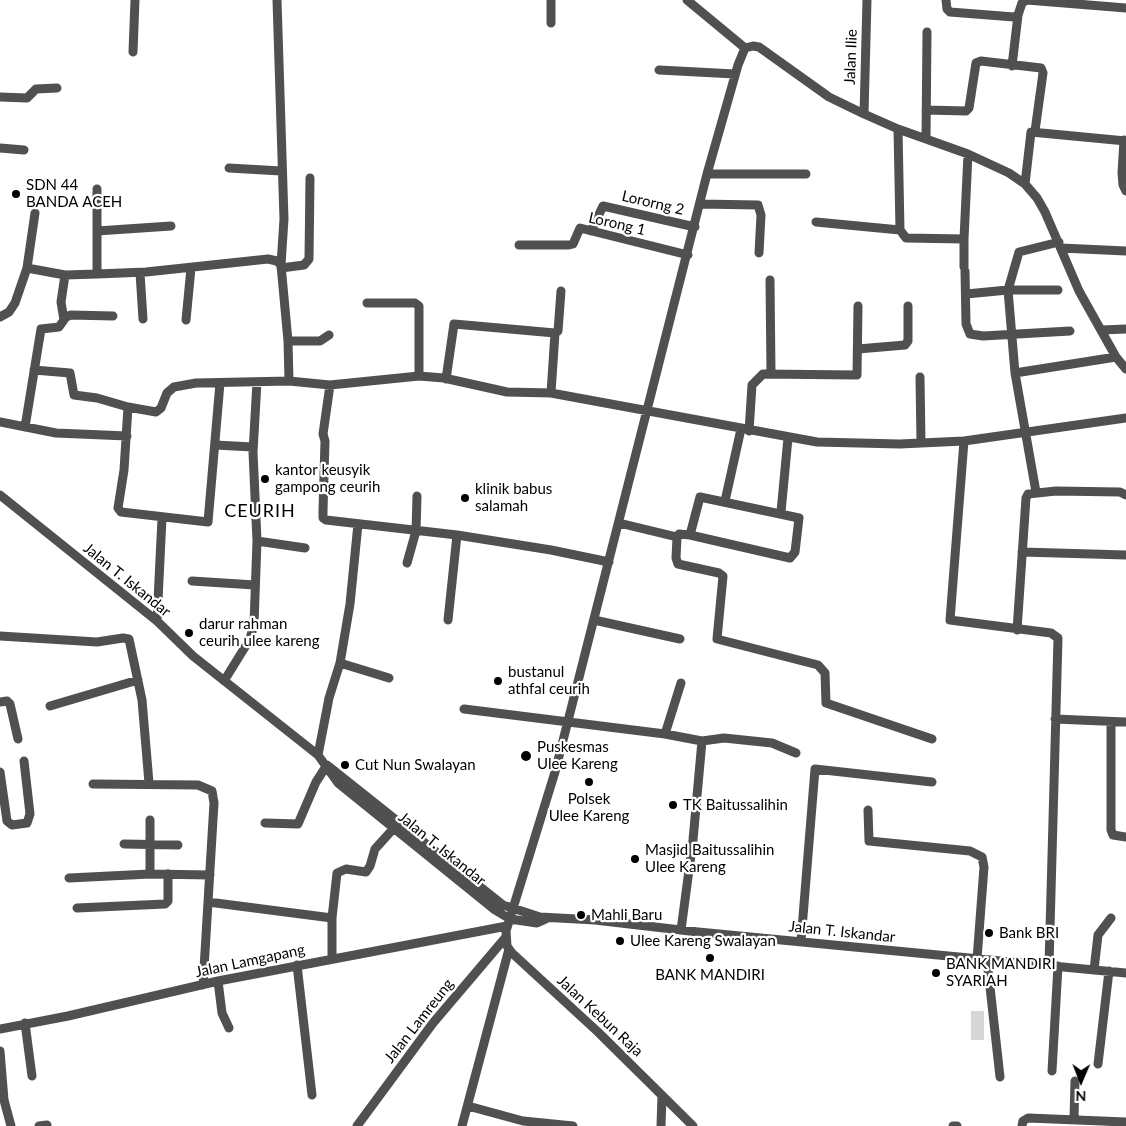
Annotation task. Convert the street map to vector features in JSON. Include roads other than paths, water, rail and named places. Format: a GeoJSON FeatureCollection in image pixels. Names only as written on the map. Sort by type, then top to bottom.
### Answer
{"type":"FeatureCollection","features":[{"type":"Feature","properties":{"kind":"street"},"geometry":{"type":"LineString","coordinates":[[133,52],[135,0]]}},
{"type":"Feature","properties":{"kind":"street"},"geometry":{"type":"LineString","coordinates":[[277,0],[284,220],[281,267],[288,341],[289,381]]}},
{"type":"Feature","properties":{"kind":"street"},"geometry":{"type":"LineString","coordinates":[[551,0],[551,23]]}},
{"type":"Feature","properties":{"kind":"street"},"geometry":{"type":"LineString","coordinates":[[687,0],[745,48]]}},
{"type":"Feature","properties":{"kind":"street","name":"Jalan Ilie"},"geometry":{"type":"LineString","coordinates":[[864,114],[867,0]]}},
{"type":"Feature","properties":{"kind":"street"},"geometry":{"type":"LineString","coordinates":[[946,0],[946,9],[950,12],[1014,17],[1018,15]]}},
{"type":"Feature","properties":{"kind":"street"},"geometry":{"type":"LineString","coordinates":[[1012,66],[1018,15],[1024,1],[1062,1],[1126,8]]}},
{"type":"Feature","properties":{"kind":"street"},"geometry":{"type":"LineString","coordinates":[[926,139],[927,32]]}},
{"type":"Feature","properties":{"kind":"street"},"geometry":{"type":"LineString","coordinates":[[745,48],[759,47],[830,97],[864,114],[898,129],[968,154],[1009,173],[1025,184],[1038,198],[1078,290],[1116,357],[1126,369]]}},
{"type":"Feature","properties":{"kind":"street"},"geometry":{"type":"LineString","coordinates":[[462,1126],[509,949],[506,937],[510,918],[538,833],[568,723],[649,410],[707,174],[735,74],[745,48]]}},
{"type":"Feature","properties":{"kind":"street"},"geometry":{"type":"LineString","coordinates":[[926,110],[966,111],[969,108],[976,63],[981,61],[1041,68],[1043,73],[1035,131]]}},
{"type":"Feature","properties":{"kind":"street"},"geometry":{"type":"LineString","coordinates":[[659,70],[735,74]]}},
{"type":"Feature","properties":{"kind":"street"},"geometry":{"type":"LineString","coordinates":[[0,97],[27,98],[36,89],[57,88]]}},
{"type":"Feature","properties":{"kind":"street"},"geometry":{"type":"LineString","coordinates":[[898,129],[900,230],[906,238],[964,238]]}},
{"type":"Feature","properties":{"kind":"street"},"geometry":{"type":"LineString","coordinates":[[1025,184],[1029,134],[1035,131],[1125,140],[1123,179],[1126,191]]}},
{"type":"Feature","properties":{"kind":"street"},"geometry":{"type":"LineString","coordinates":[[0,148],[24,150]]}},
{"type":"Feature","properties":{"kind":"street"},"geometry":{"type":"LineString","coordinates":[[968,154],[964,238],[966,324],[970,334],[983,336],[1070,331]]}},
{"type":"Feature","properties":{"kind":"street"},"geometry":{"type":"LineString","coordinates":[[229,168],[281,171]]}},
{"type":"Feature","properties":{"kind":"street"},"geometry":{"type":"LineString","coordinates":[[707,174],[806,174]]}},
{"type":"Feature","properties":{"kind":"street"},"geometry":{"type":"LineString","coordinates":[[281,267],[304,265],[309,259],[310,178]]}},
{"type":"Feature","properties":{"kind":"street"},"geometry":{"type":"LineString","coordinates":[[97,189],[97,274]]}},
{"type":"Feature","properties":{"kind":"street"},"geometry":{"type":"LineString","coordinates":[[700,204],[758,205],[761,215],[759,253]]}},
{"type":"Feature","properties":{"kind":"street","name":"Lororng 2"},"geometry":{"type":"LineString","coordinates":[[591,231],[603,206],[695,227]]}},
{"type":"Feature","properties":{"kind":"street"},"geometry":{"type":"LineString","coordinates":[[0,317],[9,312],[15,303],[27,268],[35,213]]}},
{"type":"Feature","properties":{"kind":"street"},"geometry":{"type":"LineString","coordinates":[[816,222],[900,230]]}},
{"type":"Feature","properties":{"kind":"street"},"geometry":{"type":"LineString","coordinates":[[97,231],[171,226]]}},
{"type":"Feature","properties":{"kind":"street","name":"Lorong 1"},"geometry":{"type":"LineString","coordinates":[[519,244],[574,244],[580,228],[688,255]]}},
{"type":"Feature","properties":{"kind":"street"},"geometry":{"type":"LineString","coordinates":[[1036,492],[1024,432],[1010,334],[1008,290],[1019,252],[1060,245],[1126,251]]}},
{"type":"Feature","properties":{"kind":"street"},"geometry":{"type":"LineString","coordinates":[[27,268],[65,275],[140,273],[268,260],[277,261],[281,267]]}},
{"type":"Feature","properties":{"kind":"street"},"geometry":{"type":"LineString","coordinates":[[186,320],[191,268]]}},
{"type":"Feature","properties":{"kind":"street"},"geometry":{"type":"LineString","coordinates":[[140,273],[143,319]]}},
{"type":"Feature","properties":{"kind":"street"},"geometry":{"type":"LineString","coordinates":[[64,320],[61,302],[65,275]]}},
{"type":"Feature","properties":{"kind":"street"},"geometry":{"type":"LineString","coordinates":[[770,280],[771,373]]}},
{"type":"Feature","properties":{"kind":"street"},"geometry":{"type":"LineString","coordinates":[[966,294],[1008,290],[1058,290]]}},
{"type":"Feature","properties":{"kind":"street"},"geometry":{"type":"LineString","coordinates":[[551,394],[560,291]]}},
{"type":"Feature","properties":{"kind":"street"},"geometry":{"type":"LineString","coordinates":[[367,303],[415,303],[419,306],[419,376]]}},
{"type":"Feature","properties":{"kind":"street"},"geometry":{"type":"LineString","coordinates":[[725,501],[745,430],[752,385],[760,375],[771,373],[857,375],[858,306]]}},
{"type":"Feature","properties":{"kind":"street"},"geometry":{"type":"LineString","coordinates":[[858,349],[905,345],[908,341],[908,306]]}},
{"type":"Feature","properties":{"kind":"street"},"geometry":{"type":"LineString","coordinates":[[26,427],[41,329],[59,326],[71,315],[113,316]]}},
{"type":"Feature","properties":{"kind":"street"},"geometry":{"type":"LineString","coordinates":[[446,379],[454,324],[555,333]]}},
{"type":"Feature","properties":{"kind":"street"},"geometry":{"type":"LineString","coordinates":[[1102,330],[1126,329]]}},
{"type":"Feature","properties":{"kind":"street"},"geometry":{"type":"LineString","coordinates":[[288,341],[320,341],[329,335]]}},
{"type":"Feature","properties":{"kind":"street"},"geometry":{"type":"LineString","coordinates":[[1015,373],[1116,357]]}},
{"type":"Feature","properties":{"kind":"street"},"geometry":{"type":"LineString","coordinates":[[34,370],[70,373],[74,395],[97,398],[128,408],[156,412],[161,408],[167,393],[174,387],[196,383],[289,381],[330,385],[419,376],[446,379],[507,392],[551,394],[649,410],[745,430],[817,442],[921,443],[964,440],[1126,418]]}},
{"type":"Feature","properties":{"kind":"street"},"geometry":{"type":"LineString","coordinates":[[920,377],[921,443]]}},
{"type":"Feature","properties":{"kind":"street"},"geometry":{"type":"LineString","coordinates":[[224,681],[252,632],[257,541],[253,447],[257,382]]}},
{"type":"Feature","properties":{"kind":"street"},"geometry":{"type":"LineString","coordinates":[[128,408],[127,436],[118,508],[123,513],[208,522],[220,383]]}},
{"type":"Feature","properties":{"kind":"street"},"geometry":{"type":"LineString","coordinates":[[330,385],[323,434],[325,441],[323,518],[332,522],[457,535],[551,550],[609,562]]}},
{"type":"Feature","properties":{"kind":"street"},"geometry":{"type":"LineString","coordinates":[[0,422],[56,433],[127,436]]}},
{"type":"Feature","properties":{"kind":"street"},"geometry":{"type":"LineString","coordinates":[[781,512],[788,438]]}},
{"type":"Feature","properties":{"kind":"street"},"geometry":{"type":"LineString","coordinates":[[964,440],[950,620],[1051,633],[1058,638],[1055,719],[1052,1071]]}},
{"type":"Feature","properties":{"kind":"street"},"geometry":{"type":"LineString","coordinates":[[215,445],[253,447]]}},
{"type":"Feature","properties":{"kind":"street"},"geometry":{"type":"LineString","coordinates":[[1017,630],[1026,498],[1028,494],[1036,492],[1120,492],[1126,495]]}},
{"type":"Feature","properties":{"kind":"street","name":"Jalan T. Iskandar"},"geometry":{"type":"LineString","coordinates":[[0,495],[157,621],[193,656],[503,905],[510,918]]}},
{"type":"Feature","properties":{"kind":"street"},"geometry":{"type":"LineString","coordinates":[[408,563],[416,531],[417,496]]}},
{"type":"Feature","properties":{"kind":"street"},"geometry":{"type":"LineString","coordinates":[[620,523],[677,537],[679,534],[690,535],[792,558],[799,518],[781,512],[700,497],[690,535]]}},
{"type":"Feature","properties":{"kind":"street"},"geometry":{"type":"LineString","coordinates":[[157,621],[162,518]]}},
{"type":"Feature","properties":{"kind":"street"},"geometry":{"type":"LineString","coordinates":[[318,755],[329,698],[340,663],[350,604],[358,524]]}},
{"type":"Feature","properties":{"kind":"street"},"geometry":{"type":"LineString","coordinates":[[448,620],[457,535]]}},
{"type":"Feature","properties":{"kind":"street"},"geometry":{"type":"LineString","coordinates":[[677,537],[676,558],[678,564],[723,576],[717,639],[818,665],[825,673],[826,703],[932,739]]}},
{"type":"Feature","properties":{"kind":"street"},"geometry":{"type":"LineString","coordinates":[[257,541],[305,548]]}},
{"type":"Feature","properties":{"kind":"street"},"geometry":{"type":"LineString","coordinates":[[1022,552],[1126,555]]}},
{"type":"Feature","properties":{"kind":"street"},"geometry":{"type":"LineString","coordinates":[[192,581],[255,585]]}},
{"type":"Feature","properties":{"kind":"street"},"geometry":{"type":"LineString","coordinates":[[594,620],[680,639]]}},
{"type":"Feature","properties":{"kind":"street"},"geometry":{"type":"LineString","coordinates":[[0,636],[97,642],[128,638],[138,680],[147,748],[149,783]]}},
{"type":"Feature","properties":{"kind":"street"},"geometry":{"type":"LineString","coordinates":[[340,663],[389,678]]}},
{"type":"Feature","properties":{"kind":"street"},"geometry":{"type":"LineString","coordinates":[[50,706],[138,680]]}},
{"type":"Feature","properties":{"kind":"street"},"geometry":{"type":"LineString","coordinates":[[665,734],[681,683]]}},
{"type":"Feature","properties":{"kind":"street"},"geometry":{"type":"LineString","coordinates":[[0,702],[7,701],[10,704],[18,739]]}},
{"type":"Feature","properties":{"kind":"street"},"geometry":{"type":"LineString","coordinates":[[464,709],[665,734],[702,741],[724,738],[772,743],[796,753]]}},
{"type":"Feature","properties":{"kind":"street"},"geometry":{"type":"LineString","coordinates":[[1055,719],[1126,722]]}},
{"type":"Feature","properties":{"kind":"street"},"geometry":{"type":"LineString","coordinates":[[1111,722],[1111,830],[1113,836],[1126,837]]}},
{"type":"Feature","properties":{"kind":"street"},"geometry":{"type":"LineString","coordinates":[[681,930],[702,741]]}},
{"type":"Feature","properties":{"kind":"street"},"geometry":{"type":"LineString","coordinates":[[0,772],[7,821],[12,825],[27,823],[30,814],[24,761]]}},
{"type":"Feature","properties":{"kind":"street"},"geometry":{"type":"LineString","coordinates":[[266,823],[298,824],[316,782],[327,765]]}},
{"type":"Feature","properties":{"kind":"street","name":"Jalan T. Iskandar"},"geometry":{"type":"LineString","coordinates":[[327,765],[338,783],[495,910],[510,918],[537,923],[556,916],[1126,973]]}},
{"type":"Feature","properties":{"kind":"street"},"geometry":{"type":"LineString","coordinates":[[801,941],[815,769],[932,782]]}},
{"type":"Feature","properties":{"kind":"street"},"geometry":{"type":"LineString","coordinates":[[94,784],[149,783],[198,785],[212,791],[214,803],[203,985]]}},
{"type":"Feature","properties":{"kind":"street"},"geometry":{"type":"LineString","coordinates":[[868,810],[869,841],[970,851],[982,857],[984,867],[977,959]]}},
{"type":"Feature","properties":{"kind":"street"},"geometry":{"type":"LineString","coordinates":[[150,820],[150,874]]}},
{"type":"Feature","properties":{"kind":"street"},"geometry":{"type":"LineString","coordinates":[[332,958],[332,918],[337,873],[342,869],[360,872],[368,870],[375,849],[394,828]]}},
{"type":"Feature","properties":{"kind":"street"},"geometry":{"type":"LineString","coordinates":[[124,844],[178,845]]}},
{"type":"Feature","properties":{"kind":"street"},"geometry":{"type":"LineString","coordinates":[[69,878],[150,874],[210,875]]}},
{"type":"Feature","properties":{"kind":"street"},"geometry":{"type":"LineString","coordinates":[[77,908],[165,904],[168,901],[168,874]]}},
{"type":"Feature","properties":{"kind":"street"},"geometry":{"type":"LineString","coordinates":[[208,902],[332,918]]}},
{"type":"Feature","properties":{"kind":"street","name":"Jalan Lamgapang"},"geometry":{"type":"LineString","coordinates":[[0,1029],[68,1016],[218,981],[297,966],[510,918]]}},
{"type":"Feature","properties":{"kind":"street"},"geometry":{"type":"LineString","coordinates":[[1094,970],[1098,936],[1111,918]]}},
{"type":"Feature","properties":{"kind":"street","name":"Jalan Lamreung"},"geometry":{"type":"LineString","coordinates":[[357,1126],[433,1023],[506,937]]}},
{"type":"Feature","properties":{"kind":"street","name":"Jalan Kebun Raja"},"geometry":{"type":"LineString","coordinates":[[509,949],[693,1126]]}},
{"type":"Feature","properties":{"kind":"street"},"geometry":{"type":"LineString","coordinates":[[987,960],[1000,1077]]}},
{"type":"Feature","properties":{"kind":"street"},"geometry":{"type":"LineString","coordinates":[[297,966],[312,1095]]}},
{"type":"Feature","properties":{"kind":"street"},"geometry":{"type":"LineString","coordinates":[[1098,1064],[1109,971]]}},
{"type":"Feature","properties":{"kind":"street"},"geometry":{"type":"LineString","coordinates":[[218,981],[222,1013],[229,1028]]}},
{"type":"Feature","properties":{"kind":"street"},"geometry":{"type":"LineString","coordinates":[[25,1024],[32,1076]]}},
{"type":"Feature","properties":{"kind":"street"},"geometry":{"type":"LineString","coordinates":[[0,1051],[7,1122]]}},
{"type":"Feature","properties":{"kind":"street"},"geometry":{"type":"LineString","coordinates":[[1068,1121],[1075,1081]]}},
{"type":"Feature","properties":{"kind":"street"},"geometry":{"type":"LineString","coordinates":[[660,1126],[662,1095]]}},
{"type":"Feature","properties":{"kind":"street"},"geometry":{"type":"LineString","coordinates":[[468,1106],[523,1121],[573,1126]]}},
{"type":"Feature","properties":{"kind":"street"},"geometry":{"type":"LineString","coordinates":[[1022,1126],[1023,1121],[1026,1119],[1109,1124],[1126,1122]]}},
{"type":"Feature","properties":{"kind":"place","name":"SDN 44 BANDA ACEH"},"geometry":{"type":"Point","coordinates":[16,194]}},
{"type":"Feature","properties":{"kind":"place","name":"kantor keusyik gampong ceurih"},"geometry":{"type":"Point","coordinates":[265,479]}},
{"type":"Feature","properties":{"kind":"place","name":"klinik babus salamah"},"geometry":{"type":"Point","coordinates":[465,498]}},
{"type":"Feature","properties":{"kind":"place","name":"darur rahman ceurih ulee kareng"},"geometry":{"type":"Point","coordinates":[189,633]}},
{"type":"Feature","properties":{"kind":"place","name":"bustanul athfal ceurih"},"geometry":{"type":"Point","coordinates":[498,681]}},
{"type":"Feature","properties":{"kind":"place","name":"Puskesmas Ulee Kareng"},"geometry":{"type":"Point","coordinates":[526,756]}},
{"type":"Feature","properties":{"kind":"place","name":"Cut Nun Swalayan"},"geometry":{"type":"Point","coordinates":[345,765]}},
{"type":"Feature","properties":{"kind":"place","name":"Polsek Ulee Kareng"},"geometry":{"type":"Point","coordinates":[589,782]}},
{"type":"Feature","properties":{"kind":"place","name":"TK Baitussalihin"},"geometry":{"type":"Point","coordinates":[673,805]}},
{"type":"Feature","properties":{"kind":"place","name":"Masjid Baitussalihin Ulee Kareng"},"geometry":{"type":"Point","coordinates":[635,859]}},
{"type":"Feature","properties":{"kind":"place","name":"Mahli Baru"},"geometry":{"type":"Point","coordinates":[581,915]}},
{"type":"Feature","properties":{"kind":"place","name":"Bank BRI"},"geometry":{"type":"Point","coordinates":[989,933]}},
{"type":"Feature","properties":{"kind":"place","name":"Ulee Kareng Swalayan"},"geometry":{"type":"Point","coordinates":[620,941]}},
{"type":"Feature","properties":{"kind":"place","name":"BANK MANDIRI"},"geometry":{"type":"Point","coordinates":[710,958]}},
{"type":"Feature","properties":{"kind":"place","name":"BANK MANDIRI SYARIAH"},"geometry":{"type":"Point","coordinates":[936,973]}},
{"type":"Feature","properties":{"kind":"district","name":"CEURIH"},"geometry":{"type":"Point","coordinates":[260,511]}}]}
